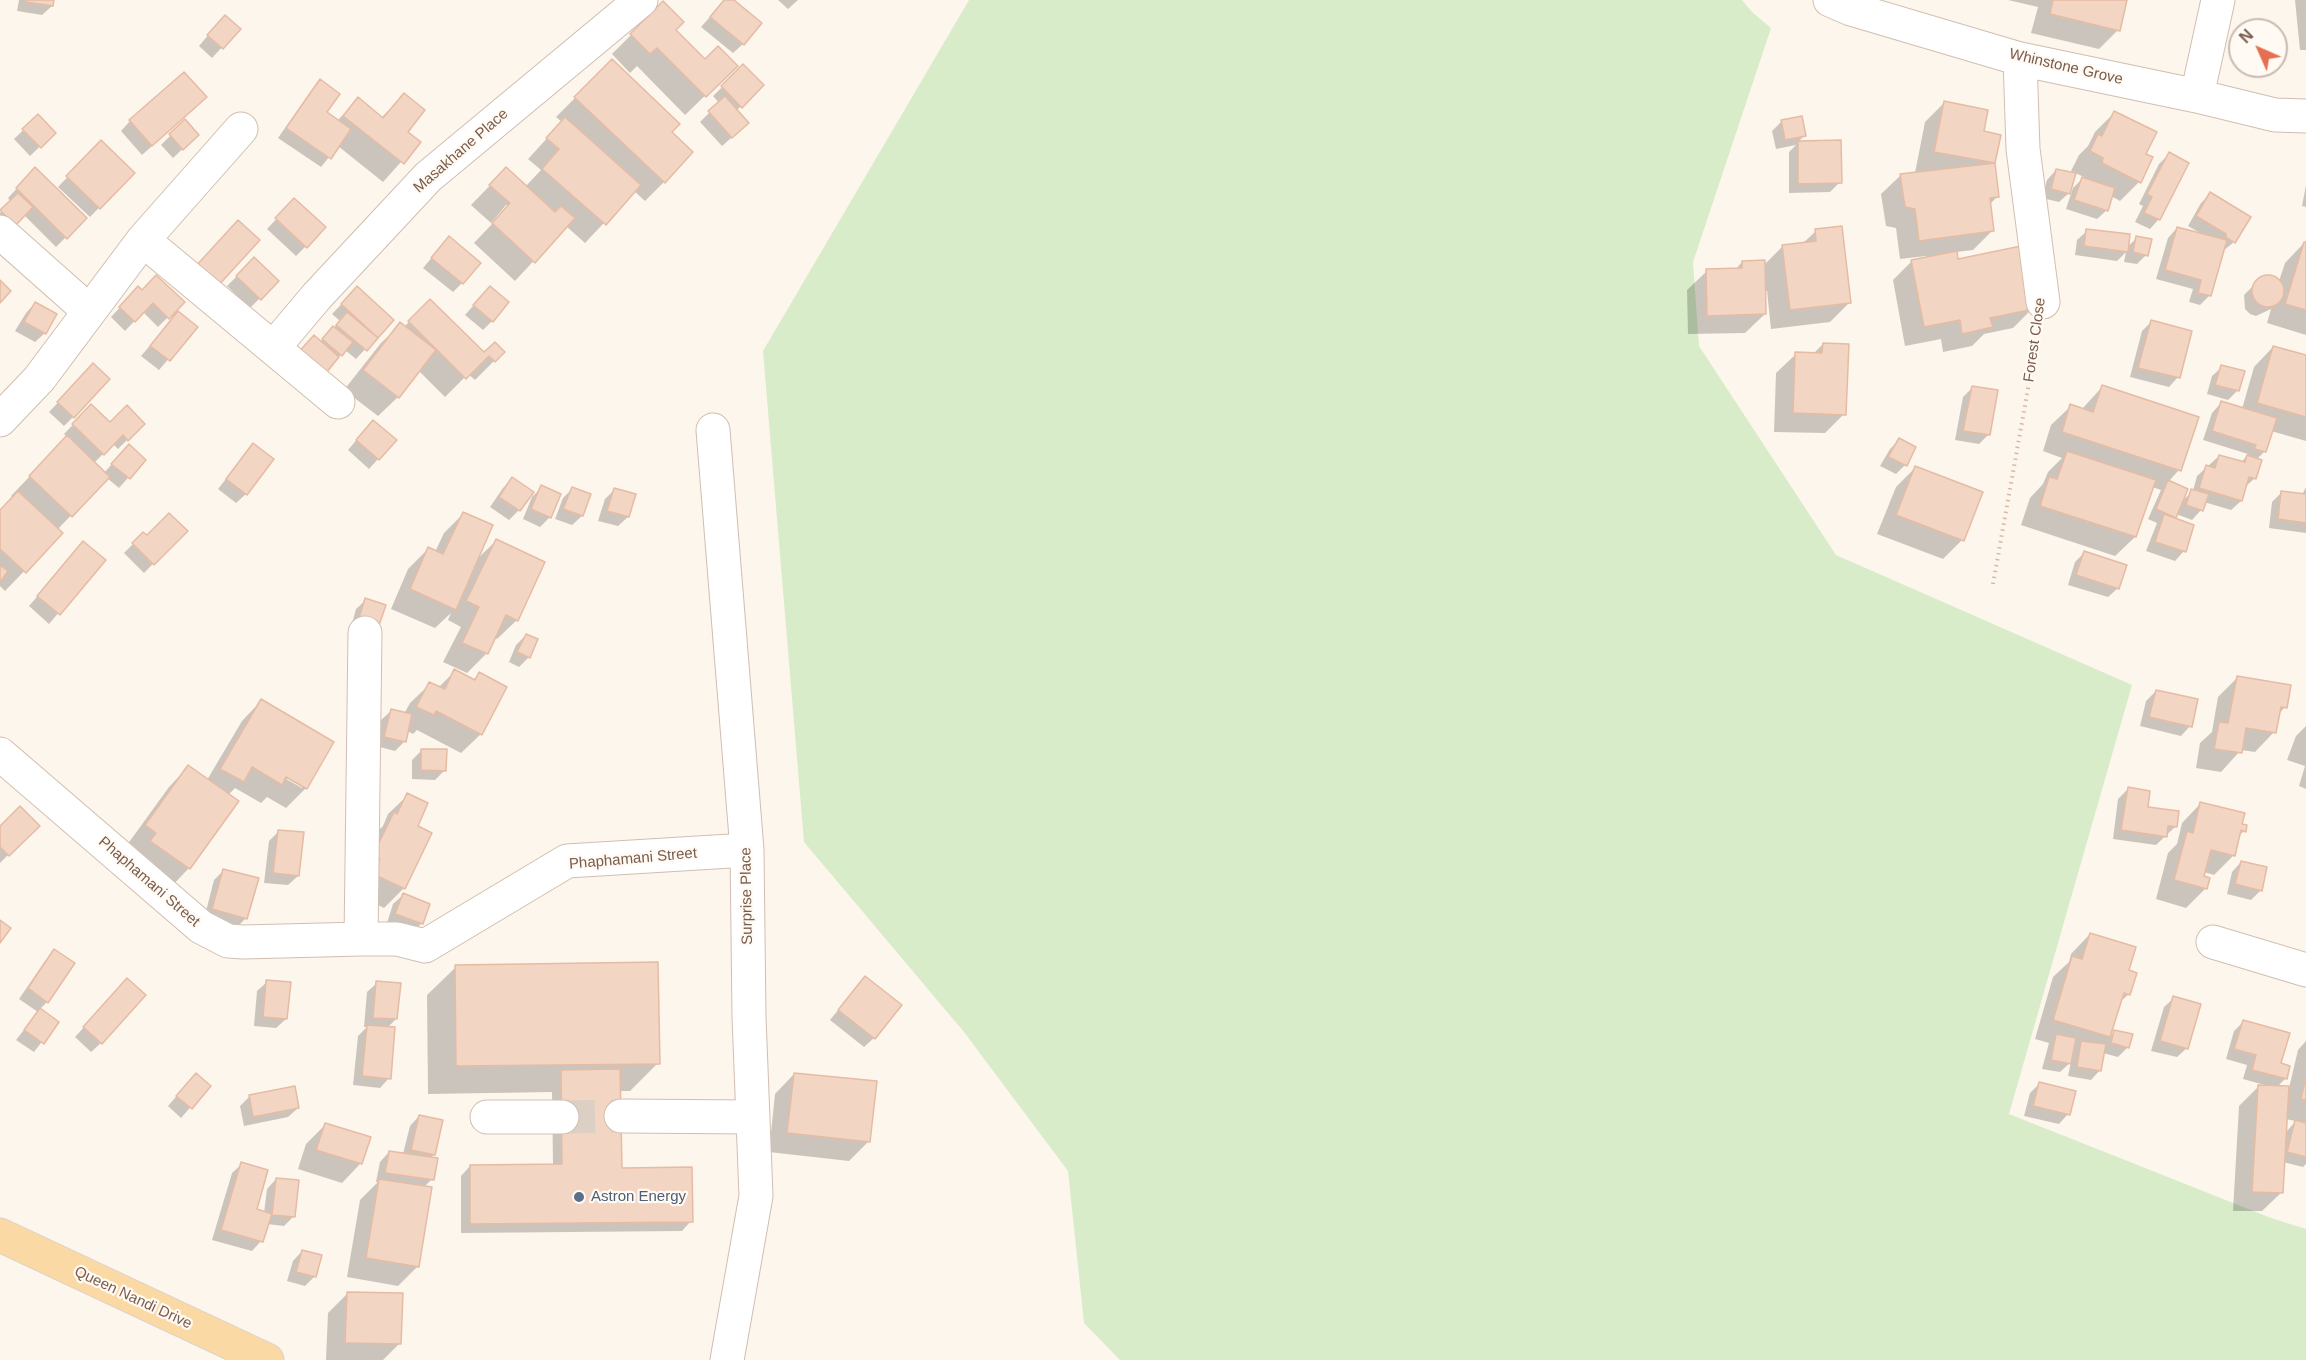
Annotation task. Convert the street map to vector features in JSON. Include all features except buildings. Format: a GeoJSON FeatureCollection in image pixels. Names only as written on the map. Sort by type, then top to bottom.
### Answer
{"type":"FeatureCollection","features":[{"type":"Feature","properties":{"kind":"main road","name":"Queen Nandi Drive"},"geometry":{"type":"LineString","coordinates":[[0,1235],[267,1360]]}},
{"type":"Feature","properties":{"kind":"street","name":"Masakhane Place"},"geometry":{"type":"LineString","coordinates":[[274,347],[317,296],[428,177],[641,0]]}},
{"type":"Feature","properties":{"kind":"street"},"geometry":{"type":"LineString","coordinates":[[2197,96],[2218,0]]}},
{"type":"Feature","properties":{"kind":"street","name":"Whinstone Grove"},"geometry":{"type":"LineString","coordinates":[[1846,3],[2020,58],[2275,115],[2306,116]]}},
{"type":"Feature","properties":{"kind":"street","name":"Forest Close"},"geometry":{"type":"LineString","coordinates":[[2020,58],[2023,149],[2043,302]]}},
{"type":"Feature","properties":{"kind":"street"},"geometry":{"type":"LineString","coordinates":[[0,420],[39,379],[143,240],[241,129]]}},
{"type":"Feature","properties":{"kind":"street"},"geometry":{"type":"LineString","coordinates":[[0,232],[89,310]]}},
{"type":"Feature","properties":{"kind":"street"},"geometry":{"type":"LineString","coordinates":[[143,240],[338,402]]}},
{"type":"Feature","properties":{"kind":"street","name":"Surprise Place"},"geometry":{"type":"LineString","coordinates":[[713,430],[747,850],[749,1017],[756,1196],[727,1360]]}},
{"type":"Feature","properties":{"kind":"street"},"geometry":{"type":"LineString","coordinates":[[361,939],[365,633]]}},
{"type":"Feature","properties":{"kind":"street","name":"Phaphamani Street"},"geometry":{"type":"LineString","coordinates":[[0,754],[201,927],[228,941],[397,939],[425,946],[567,861],[747,850]]}},
{"type":"Feature","properties":{"kind":"street"},"geometry":{"type":"LineString","coordinates":[[2213,942],[2306,970]]}},
{"type":"Feature","properties":{"kind":"street"},"geometry":{"type":"LineString","coordinates":[[621,1116],[753,1117]]}},
{"type":"Feature","properties":{"kind":"street"},"geometry":{"type":"LineString","coordinates":[[487,1117],[562,1117]]}},
{"type":"Feature","properties":{"kind":"path","name":"Forest Close"},"geometry":{"type":"LineString","coordinates":[[1993,584],[2043,302]]}},
{"type":"Feature","properties":{"kind":"green space"},"geometry":{"type":"Polygon","coordinates":[[[969,0],[1742,0],[1771,28],[1693,262],[1699,346],[1836,555],[2132,685],[2009,1114],[2271,1218],[2306,1229],[2306,1360],[1120,1360],[1084,1323],[1068,1171],[964,1032],[804,842],[763,351],[969,0]]]}},
{"type":"Feature","properties":{"kind":"tunnel"},"geometry":{"type":"LineString","coordinates":[[562,1117],[621,1116]]}},
{"type":"Feature","properties":{"kind":"place","name":"Astron Energy"},"geometry":{"type":"Point","coordinates":[579,1197]}}]}
